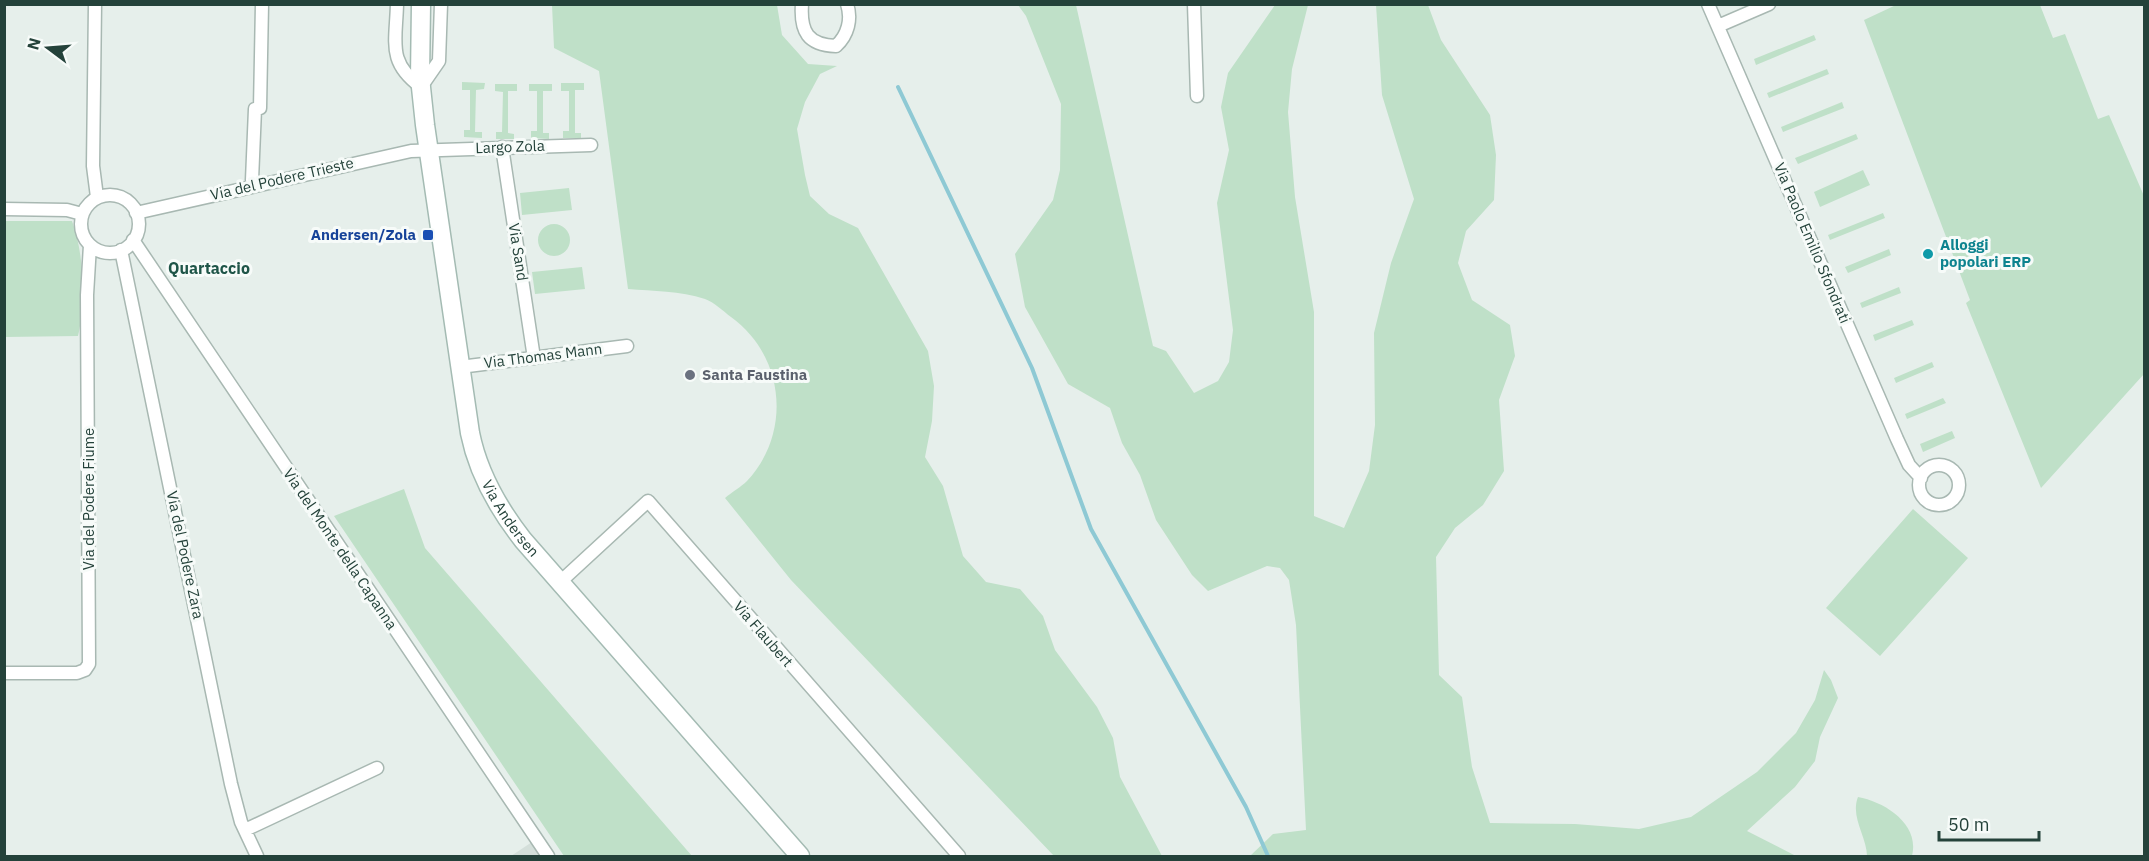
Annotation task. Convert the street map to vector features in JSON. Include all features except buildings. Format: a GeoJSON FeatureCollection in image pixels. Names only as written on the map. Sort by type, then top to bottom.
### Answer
{"type":"FeatureCollection","features":[{"type":"Feature","properties":{"kind":"street"},"geometry":{"type":"LineString","coordinates":[[95,4],[93,166],[97,197]]}},
{"type":"Feature","properties":{"kind":"street"},"geometry":{"type":"LineString","coordinates":[[252,180],[255,109],[260,108],[262,4]]}},
{"type":"Feature","properties":{"kind":"street"},"geometry":{"type":"LineString","coordinates":[[397,4],[397,62],[403,73],[421,87],[435,70],[440,56],[441,4]]}},
{"type":"Feature","properties":{"kind":"street","name":"Via Andersen"},"geometry":{"type":"LineString","coordinates":[[421,4],[421,87],[428,149],[472,444],[484,478],[514,529],[559,583],[800,856]]}},
{"type":"Feature","properties":{"kind":"street"},"geometry":{"type":"LineString","coordinates":[[802,4],[801,23],[807,34],[820,45],[836,46],[844,39],[851,15],[847,4]]}},
{"type":"Feature","properties":{"kind":"street"},"geometry":{"type":"LineString","coordinates":[[1194,4],[1197,96]]}},
{"type":"Feature","properties":{"kind":"street","name":"Via Paolo Emilio Sfondrati"},"geometry":{"type":"LineString","coordinates":[[1708,4],[1897,439],[1909,465],[1921,478]]}},
{"type":"Feature","properties":{"kind":"street"},"geometry":{"type":"LineString","coordinates":[[1718,26],[1769,4]]}},
{"type":"Feature","properties":{"kind":"street","name":"Largo Zola"},"geometry":{"type":"LineString","coordinates":[[428,149],[591,145]]}},
{"type":"Feature","properties":{"kind":"street","name":"Via Sand"},"geometry":{"type":"LineString","coordinates":[[502,147],[534,358]]}},
{"type":"Feature","properties":{"kind":"street","name":"Via del Podere Trieste"},"geometry":{"type":"LineString","coordinates":[[136,213],[354,162],[428,149]]}},
{"type":"Feature","properties":{"kind":"street"},"geometry":{"type":"LineString","coordinates":[[120,196],[130,203],[136,213],[138,227],[133,240],[121,250],[108,253],[90,245],[81,230],[82,214],[97,197],[120,196]]}},
{"type":"Feature","properties":{"kind":"street"},"geometry":{"type":"LineString","coordinates":[[4,209],[67,210],[82,214]]}},
{"type":"Feature","properties":{"kind":"street","name":"Via del Monte della Capanna"},"geometry":{"type":"LineString","coordinates":[[133,240],[548,856]]}},
{"type":"Feature","properties":{"kind":"street","name":"Via del Podere Fiume"},"geometry":{"type":"LineString","coordinates":[[4,673],[76,673],[85,670],[89,664],[87,279],[90,245]]}},
{"type":"Feature","properties":{"kind":"street","name":"Via del Podere Zara"},"geometry":{"type":"LineString","coordinates":[[121,250],[231,783],[245,830],[257,856]]}},
{"type":"Feature","properties":{"kind":"street","name":"Via Thomas Mann"},"geometry":{"type":"LineString","coordinates":[[460,367],[627,346]]}},
{"type":"Feature","properties":{"kind":"street","name":"Via Flaubert"},"geometry":{"type":"LineString","coordinates":[[559,583],[648,501],[959,856]]}},
{"type":"Feature","properties":{"kind":"street"},"geometry":{"type":"LineString","coordinates":[[245,830],[377,768]]}},
{"type":"Feature","properties":{"kind":"shaded area"},"geometry":{"type":"Polygon","coordinates":[[[532,842],[541,856],[511,856],[532,842]]]}},
{"type":"Feature","properties":{"kind":"green space"},"geometry":{"type":"Polygon","coordinates":[[[552,5],[777,5],[782,35],[808,64],[837,66],[820,74],[805,102],[797,129],[810,196],[829,214],[858,228],[928,351],[934,386],[932,421],[925,457],[943,486],[963,556],[986,582],[1020,589],[1043,616],[1055,650],[1097,707],[1113,738],[1120,777],[1162,856],[1054,856],[791,580],[725,498],[747,481],[761,462],[771,441],[776,418],[776,396],[772,373],[763,352],[749,333],[712,302],[686,294],[628,289],[599,71],[554,48],[552,5]]]}},
{"type":"Feature","properties":{"kind":"green space"},"geometry":{"type":"Polygon","coordinates":[[[1018,5],[1076,5],[1153,346],[1166,351],[1194,393],[1218,381],[1229,362],[1233,330],[1217,203],[1229,150],[1221,107],[1228,73],[1275,5],[1308,5],[1292,69],[1288,112],[1295,197],[1314,312],[1314,516],[1344,528],[1369,471],[1375,425],[1374,333],[1391,263],[1414,199],[1382,95],[1376,5],[1428,5],[1441,40],[1490,115],[1496,155],[1494,200],[1466,231],[1458,263],[1472,300],[1510,325],[1515,356],[1499,400],[1504,471],[1483,505],[1455,528],[1436,557],[1439,675],[1462,697],[1472,767],[1490,823],[1575,824],[1639,829],[1691,817],[1757,772],[1796,733],[1815,700],[1824,670],[1838,698],[1820,737],[1815,761],[1795,787],[1747,831],[1796,856],[1250,856],[1273,834],[1306,830],[1296,625],[1289,580],[1280,568],[1267,566],[1208,591],[1192,575],[1156,520],[1140,475],[1122,443],[1110,408],[1068,384],[1025,307],[1015,254],[1053,200],[1060,170],[1061,104],[1026,16],[1018,5]]]}},
{"type":"Feature","properties":{"kind":"green space"},"geometry":{"type":"Polygon","coordinates":[[[1896,5],[2040,5],[2053,38],[2065,34],[2098,119],[2109,115],[2144,196],[2144,374],[2041,488],[1966,303],[1970,300],[1864,20],[1896,5]]]}},
{"type":"Feature","properties":{"kind":"green space"},"geometry":{"type":"Polygon","coordinates":[[[1814,35],[1816,40],[1756,65],[1754,59],[1814,35]]]}},
{"type":"Feature","properties":{"kind":"green space"},"geometry":{"type":"Polygon","coordinates":[[[1827,69],[1829,74],[1769,98],[1767,93],[1827,69]]]}},
{"type":"Feature","properties":{"kind":"green space"},"geometry":{"type":"Polygon","coordinates":[[[462,82],[485,83],[484,89],[476,90],[475,132],[482,132],[482,138],[464,137],[464,130],[470,130],[470,90],[462,90],[462,82]]]}},
{"type":"Feature","properties":{"kind":"green space"},"geometry":{"type":"Polygon","coordinates":[[[561,83],[584,83],[584,90],[575,90],[575,133],[581,133],[581,138],[563,138],[563,131],[569,131],[569,91],[561,91],[561,83]]]}},
{"type":"Feature","properties":{"kind":"green space"},"geometry":{"type":"Polygon","coordinates":[[[495,84],[517,84],[517,91],[508,91],[508,133],[514,134],[514,139],[496,139],[496,132],[502,132],[503,92],[495,91],[495,84]]]}},
{"type":"Feature","properties":{"kind":"green space"},"geometry":{"type":"Polygon","coordinates":[[[529,84],[552,84],[552,91],[543,91],[543,133],[549,133],[549,139],[531,138],[531,131],[537,131],[537,91],[529,91],[529,84]]]}},
{"type":"Feature","properties":{"kind":"green space"},"geometry":{"type":"Polygon","coordinates":[[[1842,102],[1844,108],[1783,132],[1781,127],[1842,102]]]}},
{"type":"Feature","properties":{"kind":"green space"},"geometry":{"type":"Polygon","coordinates":[[[1856,134],[1858,139],[1798,164],[1795,158],[1856,134]]]}},
{"type":"Feature","properties":{"kind":"green space"},"geometry":{"type":"Polygon","coordinates":[[[1863,170],[1870,185],[1820,207],[1814,192],[1863,170]]]}},
{"type":"Feature","properties":{"kind":"green space"},"geometry":{"type":"Polygon","coordinates":[[[569,188],[572,210],[522,215],[520,193],[569,188]]]}},
{"type":"Feature","properties":{"kind":"green space"},"geometry":{"type":"Polygon","coordinates":[[[1883,213],[1885,218],[1830,240],[1828,235],[1883,213]]]}},
{"type":"Feature","properties":{"kind":"green space"},"geometry":{"type":"Polygon","coordinates":[[[4,221],[72,221],[79,248],[83,294],[78,336],[5,337],[4,221]]]}},
{"type":"Feature","properties":{"kind":"green space"},"geometry":{"type":"Polygon","coordinates":[[[554,224],[566,228],[570,240],[566,252],[554,256],[542,252],[538,240],[542,228],[554,224]]]}},
{"type":"Feature","properties":{"kind":"green space"},"geometry":{"type":"Polygon","coordinates":[[[1889,249],[1891,255],[1848,273],[1845,267],[1889,249]]]}},
{"type":"Feature","properties":{"kind":"green space"},"geometry":{"type":"Polygon","coordinates":[[[582,267],[585,289],[535,294],[532,272],[582,267]]]}},
{"type":"Feature","properties":{"kind":"green space"},"geometry":{"type":"Polygon","coordinates":[[[1899,287],[1901,293],[1862,308],[1860,303],[1899,287]]]}},
{"type":"Feature","properties":{"kind":"green space"},"geometry":{"type":"Polygon","coordinates":[[[1912,320],[1914,325],[1875,341],[1873,335],[1912,320]]]}},
{"type":"Feature","properties":{"kind":"green space"},"geometry":{"type":"Polygon","coordinates":[[[1932,362],[1934,367],[1896,383],[1894,378],[1932,362]]]}},
{"type":"Feature","properties":{"kind":"green space"},"geometry":{"type":"Polygon","coordinates":[[[1943,398],[1946,403],[1907,419],[1905,414],[1943,398]]]}},
{"type":"Feature","properties":{"kind":"green space"},"geometry":{"type":"Polygon","coordinates":[[[1952,431],[1955,438],[1923,452],[1920,444],[1952,431]]]}},
{"type":"Feature","properties":{"kind":"green space"},"geometry":{"type":"Polygon","coordinates":[[[404,489],[425,548],[692,856],[564,856],[334,516],[404,489]]]}},
{"type":"Feature","properties":{"kind":"green space"},"geometry":{"type":"Polygon","coordinates":[[[1913,509],[1968,558],[1880,656],[1826,608],[1913,509]]]}},
{"type":"Feature","properties":{"kind":"green space"},"geometry":{"type":"Polygon","coordinates":[[[1858,797],[1879,804],[1898,816],[1911,834],[1912,856],[1867,856],[1857,819],[1858,797]]]}},
{"type":"Feature","properties":{"kind":"waterway"},"geometry":{"type":"LineString","coordinates":[[898,87],[1032,368],[1091,529],[1246,807],[1268,856]]}},
{"type":"Feature","properties":{"kind":"place","name":"Andersen/Zola"},"geometry":{"type":"Point","coordinates":[428,235]}},
{"type":"Feature","properties":{"kind":"place","name":"Alloggi popolari ERP"},"geometry":{"type":"Point","coordinates":[1928,254]}},
{"type":"Feature","properties":{"kind":"place","name":"Santa Faustina"},"geometry":{"type":"Point","coordinates":[690,375]}},
{"type":"Feature","properties":{"kind":"district","name":"Quartaccio"},"geometry":{"type":"Point","coordinates":[209,268]}}]}
